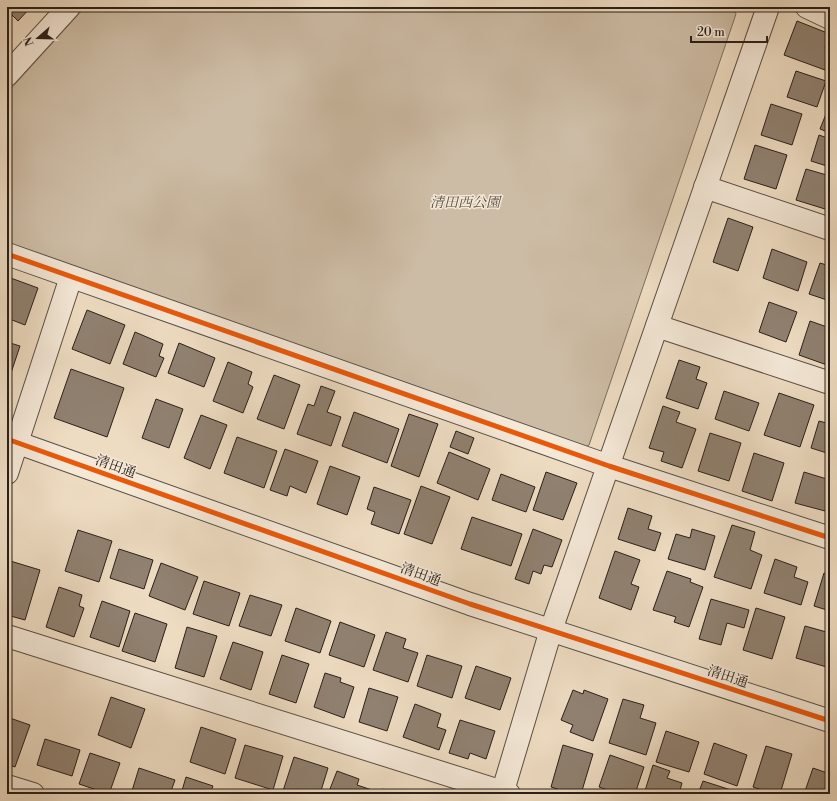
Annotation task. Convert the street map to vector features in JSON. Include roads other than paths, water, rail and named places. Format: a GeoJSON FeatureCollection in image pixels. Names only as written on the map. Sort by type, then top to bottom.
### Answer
{"type":"FeatureCollection","features":[{"type":"Feature","properties":{"kind":"street"},"geometry":{"type":"LineString","coordinates":[[7,75],[69,7]]}},
{"type":"Feature","properties":{"kind":"street"},"geometry":{"type":"LineString","coordinates":[[7,636],[505,793],[551,630],[768,7]]}},
{"type":"Feature","properties":{"kind":"street"},"geometry":{"type":"LineString","coordinates":[[807,7],[830,18]]}},
{"type":"Feature","properties":{"kind":"street"},"geometry":{"type":"LineString","coordinates":[[705,188],[830,229]]}},
{"type":"Feature","properties":{"kind":"street"},"geometry":{"type":"LineString","coordinates":[[7,254],[609,466],[830,538]]}},
{"type":"Feature","properties":{"kind":"street"},"geometry":{"type":"LineString","coordinates":[[7,473],[12,441],[71,277]]}},
{"type":"Feature","properties":{"kind":"street"},"geometry":{"type":"LineString","coordinates":[[657,326],[830,383]]}},
{"type":"Feature","properties":{"kind":"street","name":"清田通"},"geometry":{"type":"LineString","coordinates":[[12,441],[470,604],[830,722]]}},
{"type":"Feature","properties":{"kind":"street"},"geometry":{"type":"LineString","coordinates":[[7,786],[33,794]]}},
{"type":"Feature","properties":{"kind":"park label","name":"清田西公園"},"geometry":{"type":"Point","coordinates":[465,202]}}]}
